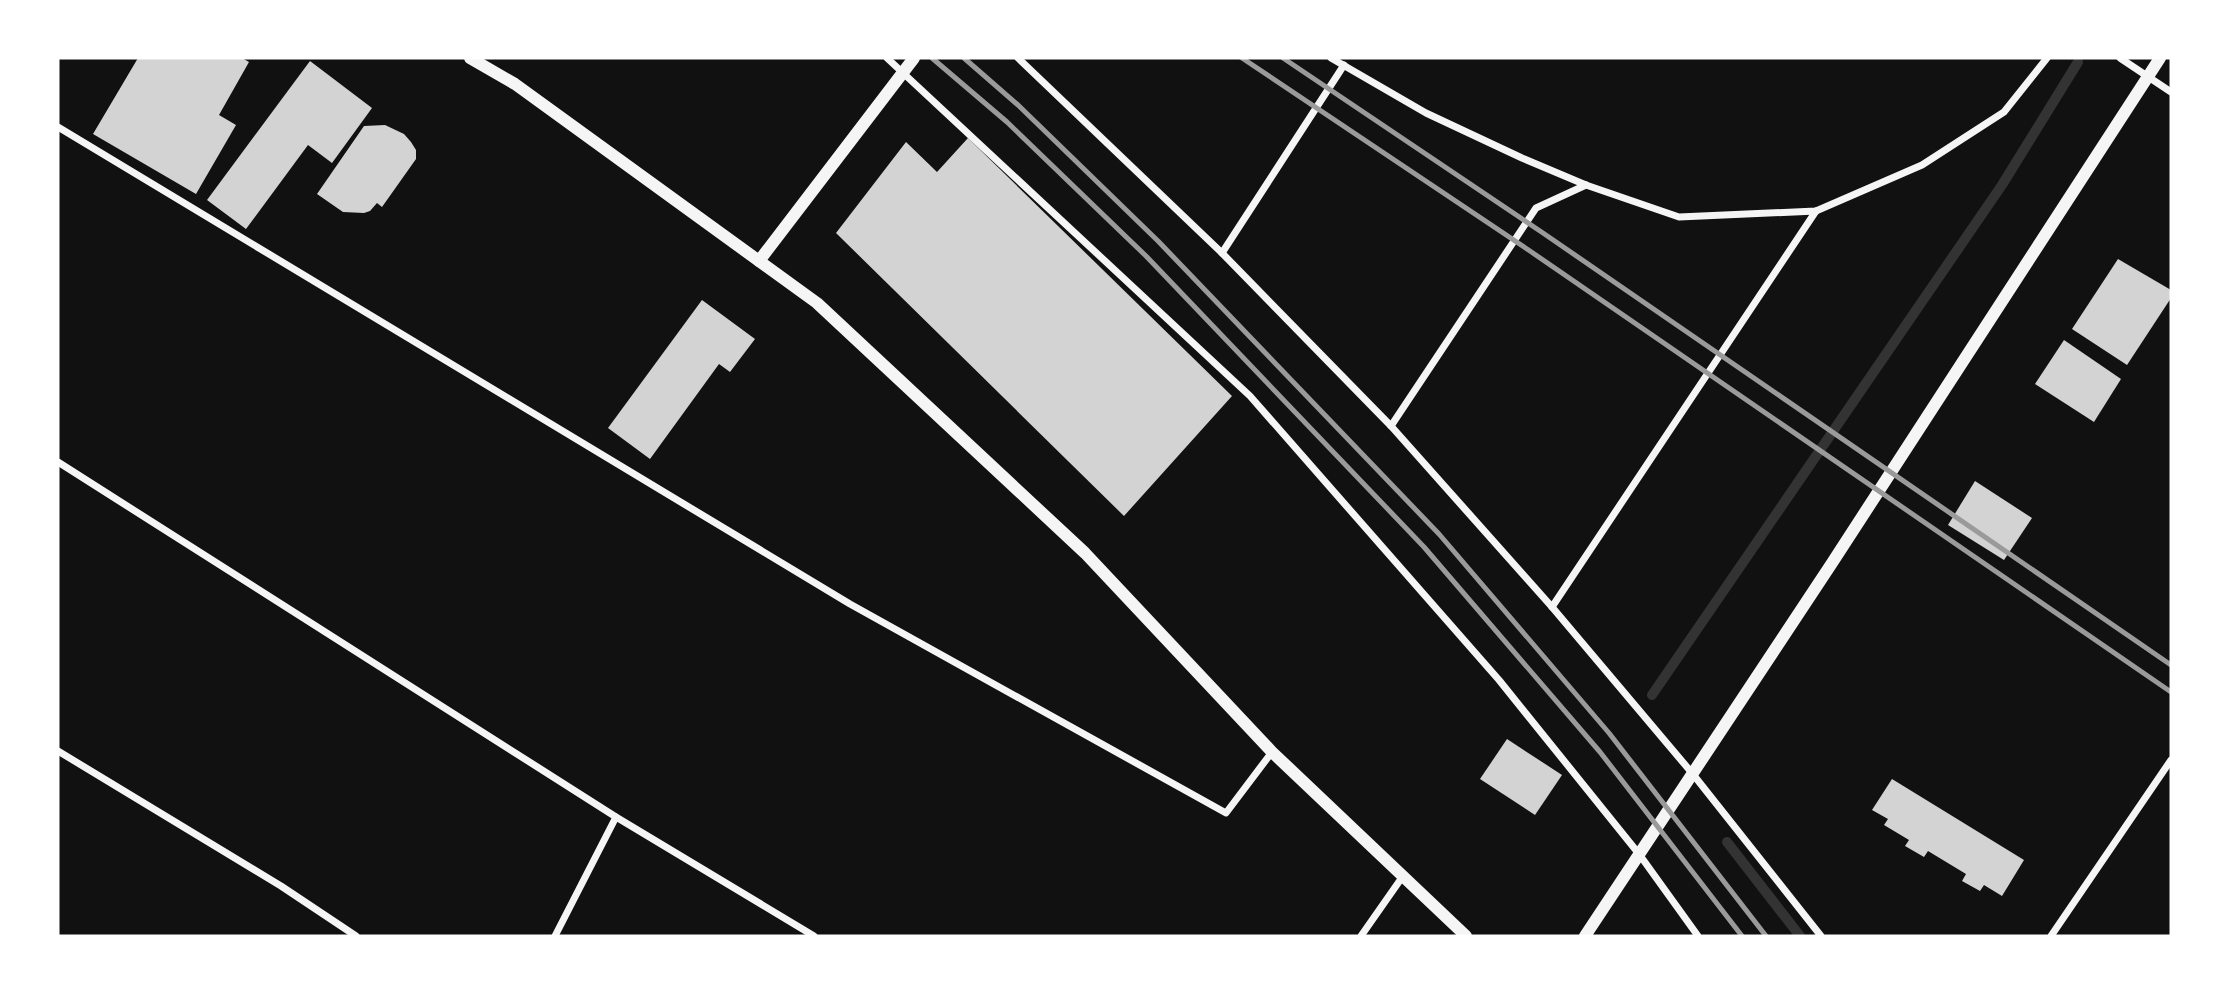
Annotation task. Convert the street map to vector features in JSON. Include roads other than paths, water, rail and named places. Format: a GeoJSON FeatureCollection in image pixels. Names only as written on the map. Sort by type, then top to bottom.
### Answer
{"type":"FeatureCollection","features":[{"type":"Feature","properties":{"kind":"street"},"geometry":{"type":"LineString","coordinates":[[470,58],[515,84],[817,303],[1084,553],[1272,752],[1466,936]]}},
{"type":"Feature","properties":{"kind":"street"},"geometry":{"type":"LineString","coordinates":[[887,58],[1250,396],[1499,680],[1639,854],[1698,936]]}},
{"type":"Feature","properties":{"kind":"street"},"geometry":{"type":"LineString","coordinates":[[759,261],[914,58]]}},
{"type":"Feature","properties":{"kind":"street"},"geometry":{"type":"LineString","coordinates":[[1018,58],[1222,253],[1391,426],[1552,607],[1692,773],[1821,936]]}},
{"type":"Feature","properties":{"kind":"street"},"geometry":{"type":"LineString","coordinates":[[1331,58],[1426,113],[1522,158],[1586,185],[1679,217],[1816,211],[1922,165],[2004,112],[2047,58]]}},
{"type":"Feature","properties":{"kind":"street"},"geometry":{"type":"LineString","coordinates":[[2120,58],[2171,92]]}},
{"type":"Feature","properties":{"kind":"street"},"geometry":{"type":"LineString","coordinates":[[1585,936],[1832,563],[2160,58]]}},
{"type":"Feature","properties":{"kind":"street"},"geometry":{"type":"LineString","coordinates":[[1222,253],[1344,65]]}},
{"type":"Feature","properties":{"kind":"street"},"geometry":{"type":"LineString","coordinates":[[58,127],[850,604],[1226,813],[1272,752]]}},
{"type":"Feature","properties":{"kind":"street"},"geometry":{"type":"LineString","coordinates":[[1391,426],[1536,208],[1586,185]]}},
{"type":"Feature","properties":{"kind":"street"},"geometry":{"type":"LineString","coordinates":[[1552,607],[1816,211]]}},
{"type":"Feature","properties":{"kind":"street"},"geometry":{"type":"LineString","coordinates":[[58,462],[616,817],[814,936]]}},
{"type":"Feature","properties":{"kind":"street"},"geometry":{"type":"LineString","coordinates":[[58,751],[282,886],[356,936]]}},
{"type":"Feature","properties":{"kind":"street"},"geometry":{"type":"LineString","coordinates":[[2051,936],[2171,760]]}},
{"type":"Feature","properties":{"kind":"street"},"geometry":{"type":"LineString","coordinates":[[555,936],[616,817]]}},
{"type":"Feature","properties":{"kind":"street"},"geometry":{"type":"LineString","coordinates":[[1361,936],[1403,876]]}},
{"type":"Feature","properties":{"kind":"waterway"},"geometry":{"type":"LineString","coordinates":[[1652,695],[2002,185],[2078,62]]}},
{"type":"Feature","properties":{"kind":"waterway"},"geometry":{"type":"LineString","coordinates":[[1727,842],[1800,936]]}},
{"type":"Feature","properties":{"kind":"railway"},"geometry":{"type":"LineString","coordinates":[[932,58],[1007,122],[1146,256],[1424,547],[1600,752],[1742,936]]}},
{"type":"Feature","properties":{"kind":"railway"},"geometry":{"type":"LineString","coordinates":[[964,58],[1018,105],[1158,241],[1439,534],[1609,733],[1766,936]]}},
{"type":"Feature","properties":{"kind":"railway"},"geometry":{"type":"LineString","coordinates":[[1242,58],[1530,251],[2171,692]]}},
{"type":"Feature","properties":{"kind":"railway"},"geometry":{"type":"LineString","coordinates":[[1283,58],[1543,233],[2171,665]]}}]}
